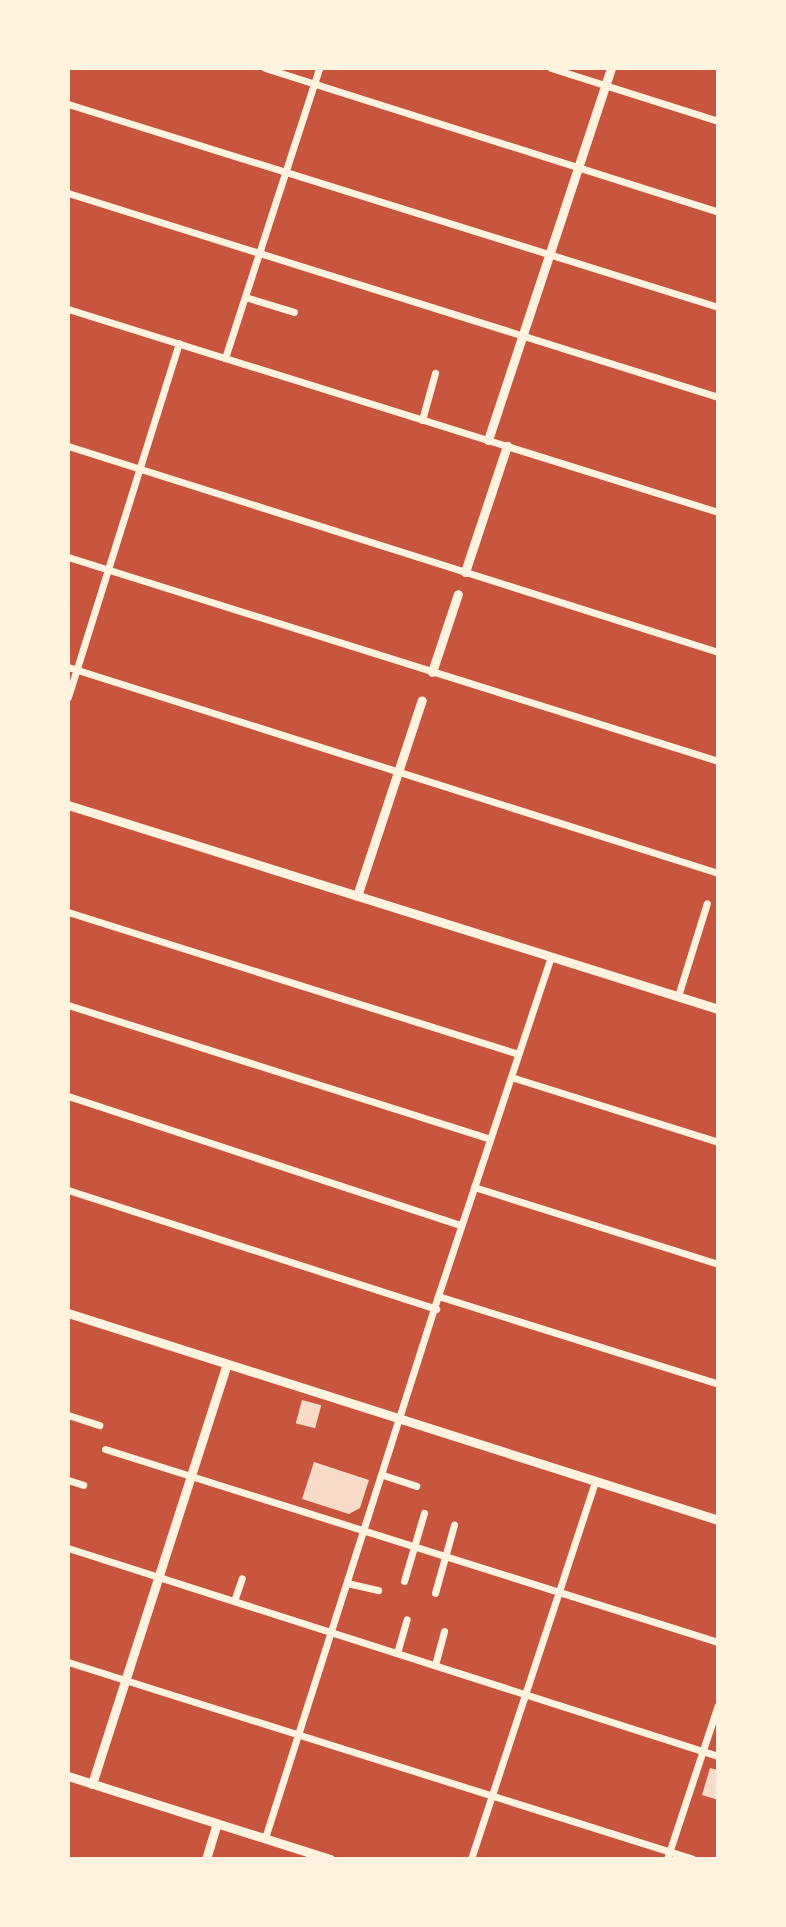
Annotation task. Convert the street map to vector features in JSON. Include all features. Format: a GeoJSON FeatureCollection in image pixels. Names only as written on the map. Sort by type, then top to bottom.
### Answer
{"type":"FeatureCollection","features":[{"type":"Feature","properties":{"kind":"street"},"geometry":{"type":"LineString","coordinates":[[265,68],[718,212]]}},
{"type":"Feature","properties":{"kind":"street"},"geometry":{"type":"LineString","coordinates":[[225,358],[319,68]]}},
{"type":"Feature","properties":{"kind":"street"},"geometry":{"type":"LineString","coordinates":[[551,68],[718,121]]}},
{"type":"Feature","properties":{"kind":"street"},"geometry":{"type":"LineString","coordinates":[[488,440],[611,68]]}},
{"type":"Feature","properties":{"kind":"street"},"geometry":{"type":"LineString","coordinates":[[68,104],[718,307]]}},
{"type":"Feature","properties":{"kind":"street"},"geometry":{"type":"LineString","coordinates":[[68,193],[718,397]]}},
{"type":"Feature","properties":{"kind":"street"},"geometry":{"type":"LineString","coordinates":[[245,297],[294,312]]}},
{"type":"Feature","properties":{"kind":"street"},"geometry":{"type":"LineString","coordinates":[[68,309],[718,512]]}},
{"type":"Feature","properties":{"kind":"street"},"geometry":{"type":"LineString","coordinates":[[68,697],[72,668],[108,570],[179,343]]}},
{"type":"Feature","properties":{"kind":"street"},"geometry":{"type":"LineString","coordinates":[[422,420],[435,373]]}},
{"type":"Feature","properties":{"kind":"street"},"geometry":{"type":"LineString","coordinates":[[68,446],[718,652]]}},
{"type":"Feature","properties":{"kind":"street"},"geometry":{"type":"LineString","coordinates":[[465,572],[507,446]]}},
{"type":"Feature","properties":{"kind":"street"},"geometry":{"type":"LineString","coordinates":[[68,557],[718,761]]}},
{"type":"Feature","properties":{"kind":"street"},"geometry":{"type":"LineString","coordinates":[[432,672],[458,594]]}},
{"type":"Feature","properties":{"kind":"street"},"geometry":{"type":"LineString","coordinates":[[72,668],[718,872]]}},
{"type":"Feature","properties":{"kind":"street"},"geometry":{"type":"LineString","coordinates":[[357,896],[422,700]]}},
{"type":"Feature","properties":{"kind":"street"},"geometry":{"type":"LineString","coordinates":[[68,805],[718,1009]]}},
{"type":"Feature","properties":{"kind":"street"},"geometry":{"type":"LineString","coordinates":[[678,996],[707,903]]}},
{"type":"Feature","properties":{"kind":"street"},"geometry":{"type":"LineString","coordinates":[[68,912],[518,1054]]}},
{"type":"Feature","properties":{"kind":"street"},"geometry":{"type":"LineString","coordinates":[[265,1838],[461,1225],[551,956]]}},
{"type":"Feature","properties":{"kind":"street"},"geometry":{"type":"LineString","coordinates":[[68,1005],[490,1139]]}},
{"type":"Feature","properties":{"kind":"street"},"geometry":{"type":"LineString","coordinates":[[511,1077],[718,1142]]}},
{"type":"Feature","properties":{"kind":"street"},"geometry":{"type":"LineString","coordinates":[[68,1096],[461,1225]]}},
{"type":"Feature","properties":{"kind":"street"},"geometry":{"type":"LineString","coordinates":[[474,1187],[718,1264]]}},
{"type":"Feature","properties":{"kind":"street"},"geometry":{"type":"LineString","coordinates":[[68,1190],[436,1309]]}},
{"type":"Feature","properties":{"kind":"street"},"geometry":{"type":"LineString","coordinates":[[438,1296],[718,1384]]}},
{"type":"Feature","properties":{"kind":"street"},"geometry":{"type":"LineString","coordinates":[[68,1313],[718,1520]]}},
{"type":"Feature","properties":{"kind":"street"},"geometry":{"type":"LineString","coordinates":[[92,1784],[227,1364]]}},
{"type":"Feature","properties":{"kind":"street"},"geometry":{"type":"LineString","coordinates":[[68,1415],[99,1425]]}},
{"type":"Feature","properties":{"kind":"street"},"geometry":{"type":"LineString","coordinates":[[105,1449],[718,1642]]}},
{"type":"Feature","properties":{"kind":"street"},"geometry":{"type":"LineString","coordinates":[[383,1475],[416,1486]]}},
{"type":"Feature","properties":{"kind":"street"},"geometry":{"type":"LineString","coordinates":[[68,1480],[83,1485]]}},
{"type":"Feature","properties":{"kind":"street"},"geometry":{"type":"LineString","coordinates":[[471,1859],[595,1481]]}},
{"type":"Feature","properties":{"kind":"street"},"geometry":{"type":"LineString","coordinates":[[404,1581],[424,1513]]}},
{"type":"Feature","properties":{"kind":"street"},"geometry":{"type":"LineString","coordinates":[[435,1593],[454,1525]]}},
{"type":"Feature","properties":{"kind":"street"},"geometry":{"type":"LineString","coordinates":[[68,1548],[718,1756]]}},
{"type":"Feature","properties":{"kind":"street"},"geometry":{"type":"LineString","coordinates":[[234,1601],[242,1578]]}},
{"type":"Feature","properties":{"kind":"street"},"geometry":{"type":"LineString","coordinates":[[347,1583],[378,1590]]}},
{"type":"Feature","properties":{"kind":"street"},"geometry":{"type":"LineString","coordinates":[[397,1653],[407,1619]]}},
{"type":"Feature","properties":{"kind":"street"},"geometry":{"type":"LineString","coordinates":[[435,1665],[444,1631]]}},
{"type":"Feature","properties":{"kind":"street"},"geometry":{"type":"LineString","coordinates":[[68,1662],[668,1855],[693,1859]]}},
{"type":"Feature","properties":{"kind":"street"},"geometry":{"type":"LineString","coordinates":[[668,1855],[718,1705]]}},
{"type":"Feature","properties":{"kind":"street"},"geometry":{"type":"LineString","coordinates":[[68,1776],[265,1838],[310,1856],[330,1859]]}},
{"type":"Feature","properties":{"kind":"street"},"geometry":{"type":"LineString","coordinates":[[206,1859],[217,1824]]}},
{"type":"Feature","properties":{"kind":"building"},"geometry":{"type":"Polygon","coordinates":[[[302,1400],[321,1405],[315,1428],[296,1423],[302,1400]]]}},
{"type":"Feature","properties":{"kind":"building"},"geometry":{"type":"Polygon","coordinates":[[[314,1462],[369,1480],[360,1508],[349,1514],[302,1499],[314,1462]]]}},
{"type":"Feature","properties":{"kind":"building"},"geometry":{"type":"Polygon","coordinates":[[[710,1768],[718,1770],[718,1800],[702,1795],[710,1768]]]}}]}
